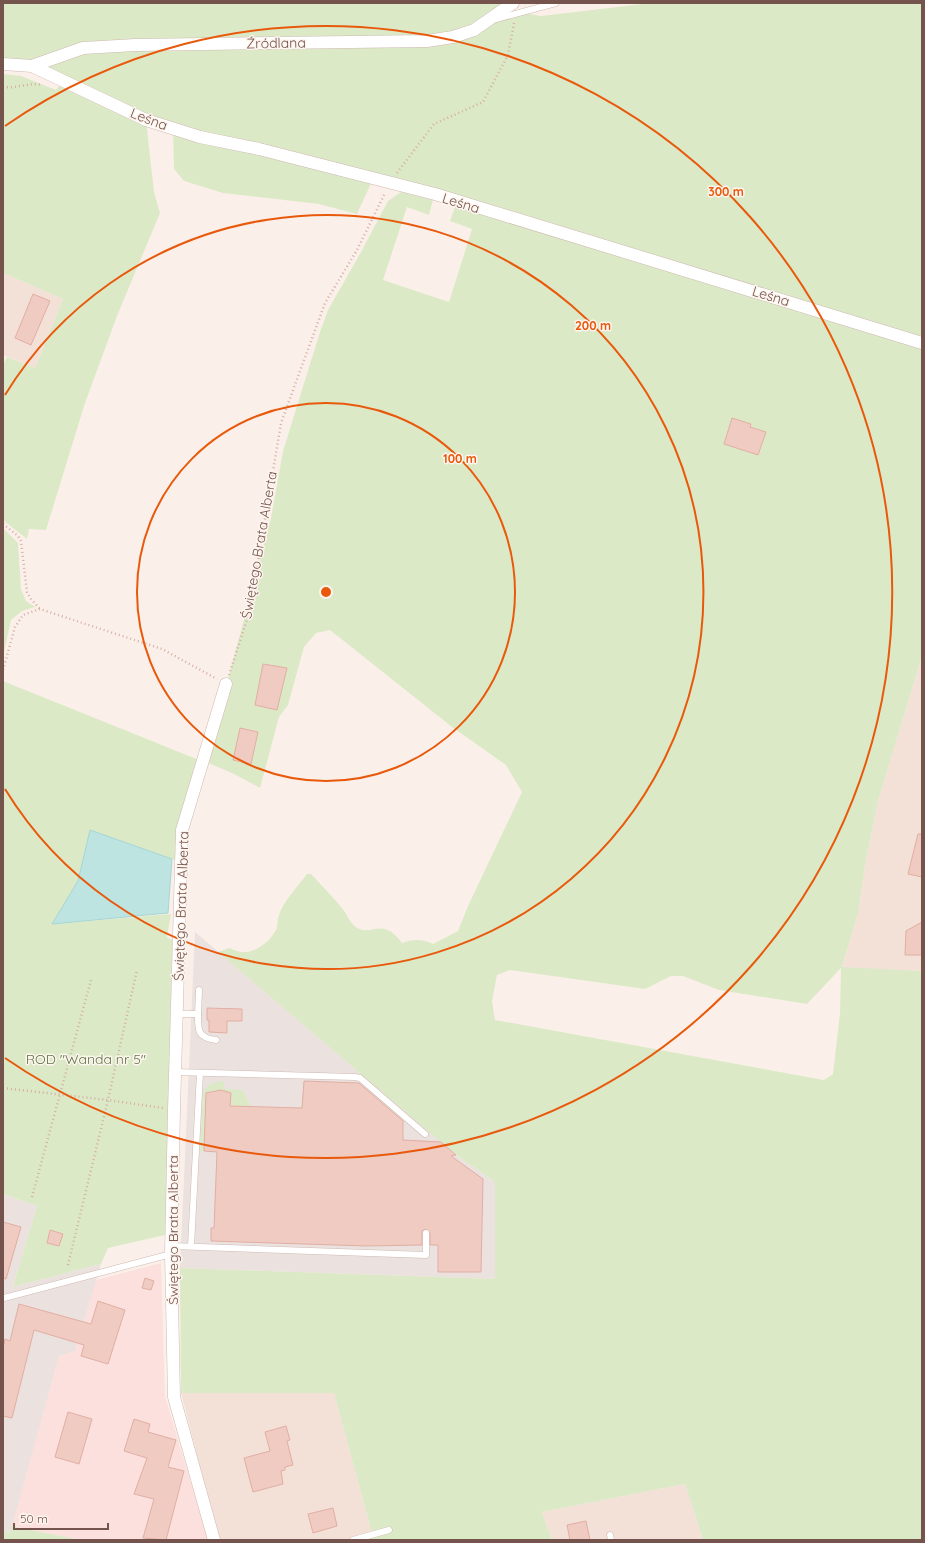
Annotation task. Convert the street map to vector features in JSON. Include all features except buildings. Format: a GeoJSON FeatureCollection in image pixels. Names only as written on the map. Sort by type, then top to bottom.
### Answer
{"type":"FeatureCollection","features":[{"type":"Feature","properties":{"kind":"street","name":"Źródlana"},"geometry":{"type":"LineString","coordinates":[[32,66],[83,48],[427,40],[460,35],[474,30],[514,8]]}},
{"type":"Feature","properties":{"kind":"street","name":"Leśna"},"geometry":{"type":"LineString","coordinates":[[3,64],[32,66],[146,120],[200,137],[259,150],[435,194],[922,343]]}},
{"type":"Feature","properties":{"kind":"street","name":"Świętego Brata Alberta"},"geometry":{"type":"LineString","coordinates":[[214,1540],[174,1397],[171,1250],[182,830],[226,684]]}},
{"type":"Feature","properties":{"kind":"lane"},"geometry":{"type":"LineString","coordinates":[[514,8],[556,3]]}},
{"type":"Feature","properties":{"kind":"lane"},"geometry":{"type":"LineString","coordinates":[[199,990],[198,1028],[200,1033],[206,1038],[216,1040]]}},
{"type":"Feature","properties":{"kind":"lane"},"geometry":{"type":"LineString","coordinates":[[177,1014],[198,1014]]}},
{"type":"Feature","properties":{"kind":"lane"},"geometry":{"type":"LineString","coordinates":[[175,1072],[360,1078],[425,1134]]}},
{"type":"Feature","properties":{"kind":"lane"},"geometry":{"type":"LineString","coordinates":[[191,1246],[200,1073]]}},
{"type":"Feature","properties":{"kind":"lane"},"geometry":{"type":"LineString","coordinates":[[3,1299],[171,1250],[191,1246],[426,1255],[426,1233]]}},
{"type":"Feature","properties":{"kind":"lane"},"geometry":{"type":"LineString","coordinates":[[353,1540],[389,1530]]}},
{"type":"Feature","properties":{"kind":"path","name":"Świętego Brata Alberta"},"geometry":{"type":"LineString","coordinates":[[226,684],[250,610],[281,423],[325,303],[357,250],[389,183],[434,124],[483,102],[508,55],[514,8]]}},
{"type":"Feature","properties":{"kind":"path"},"geometry":{"type":"LineString","coordinates":[[3,87],[9,88],[35,84],[47,88]]}},
{"type":"Feature","properties":{"kind":"path"},"geometry":{"type":"LineString","coordinates":[[3,524],[18,536],[21,541],[27,592],[40,609],[162,649],[226,684]]}},
{"type":"Feature","properties":{"kind":"path"},"geometry":{"type":"LineString","coordinates":[[3,670],[15,627],[24,615],[40,609]]}},
{"type":"Feature","properties":{"kind":"path"},"geometry":{"type":"LineString","coordinates":[[68,1265],[108,1100],[137,970]]}},
{"type":"Feature","properties":{"kind":"path"},"geometry":{"type":"LineString","coordinates":[[32,1197],[91,980]]}},
{"type":"Feature","properties":{"kind":"path"},"geometry":{"type":"LineString","coordinates":[[3,1088],[108,1100],[174,1110]]}},
{"type":"Feature","properties":{"kind":"shaded area"},"geometry":{"type":"Polygon","coordinates":[[[3,273],[63,299],[35,368],[3,355],[3,273]]]}},
{"type":"Feature","properties":{"kind":"shaded area"},"geometry":{"type":"Polygon","coordinates":[[[922,656],[922,971],[842,968],[858,913],[866,860],[878,801],[922,656]]]}},
{"type":"Feature","properties":{"kind":"shaded area"},"geometry":{"type":"Polygon","coordinates":[[[195,932],[456,1155],[495,1182],[495,1279],[180,1268],[195,932]]]}},
{"type":"Feature","properties":{"kind":"shaded area"},"geometry":{"type":"Polygon","coordinates":[[[3,1194],[37,1206],[13,1287],[101,1264],[75,1351],[59,1356],[10,1533],[3,1531],[3,1194]]]}},
{"type":"Feature","properties":{"kind":"shaded area"},"geometry":{"type":"Polygon","coordinates":[[[161,1263],[165,1396],[208,1540],[81,1540],[11,1526],[59,1356],[75,1351],[96,1280],[161,1263]]]}},
{"type":"Feature","properties":{"kind":"shaded area"},"geometry":{"type":"Polygon","coordinates":[[[181,1393],[334,1393],[373,1537],[363,1540],[219,1540],[181,1393]]]}},
{"type":"Feature","properties":{"kind":"shaded area"},"geometry":{"type":"Polygon","coordinates":[[[685,1484],[703,1540],[552,1540],[542,1512],[685,1484]]]}},
{"type":"Feature","properties":{"kind":"green space"},"geometry":{"type":"Polygon","coordinates":[[[3,3],[503,3],[487,22],[427,41],[474,30],[523,13],[541,16],[651,3],[922,3],[922,656],[878,801],[866,860],[858,913],[842,967],[922,971],[922,1540],[703,1540],[685,1484],[542,1512],[552,1540],[363,1540],[373,1537],[334,1393],[181,1393],[180,1268],[495,1279],[495,1182],[456,1155],[218,952],[230,948],[243,952],[262,946],[276,930],[278,917],[281,910],[291,894],[307,874],[311,874],[314,877],[345,912],[353,924],[361,930],[388,930],[402,943],[418,940],[433,944],[458,931],[468,906],[522,792],[506,765],[452,727],[330,630],[316,633],[304,647],[288,705],[279,717],[260,788],[234,774],[206,762],[271,518],[283,451],[328,310],[388,201],[401,192],[433,200],[429,215],[407,207],[383,280],[449,302],[472,229],[450,221],[457,202],[373,179],[357,214],[319,204],[223,193],[184,181],[174,169],[173,129],[146,120],[154,192],[160,213],[117,316],[85,403],[46,530],[29,529],[27,539],[3,520],[3,365],[7,357],[35,368],[63,299],[3,273],[3,74],[21,76],[56,90],[63,81],[43,71],[57,57],[3,64],[3,3]],[[841,968],[807,1004],[719,990],[683,976],[671,976],[645,989],[510,970],[497,975],[492,1001],[495,1020],[824,1080],[833,1074],[840,1013],[841,968]]]}},
{"type":"Feature","properties":{"kind":"green space"},"geometry":{"type":"Polygon","coordinates":[[[3,528],[18,543],[21,589],[26,601],[35,607],[22,611],[11,620],[3,657],[3,528]]]}},
{"type":"Feature","properties":{"kind":"green space","name":"ROD \"Wanda nr 5\""},"geometry":{"type":"Polygon","coordinates":[[[3,681],[199,760],[175,860],[90,830],[78,881],[53,924],[171,914],[167,937],[172,940],[172,953],[165,1235],[108,1248],[101,1264],[13,1287],[37,1206],[3,1194],[3,681]]]}},
{"type":"Feature","properties":{"kind":"green space"},"geometry":{"type":"Polygon","coordinates":[[[224,1081],[225,1089],[243,1090],[251,1107],[230,1106],[231,1093],[221,1090],[206,1093],[204,1151],[200,1152],[204,1091],[210,1084],[224,1081]]]}},
{"type":"Feature","properties":{"kind":"green space"},"geometry":{"type":"Polygon","coordinates":[[[11,1526],[81,1540],[3,1540],[3,1531],[10,1533],[11,1526]]]}},
{"type":"Feature","properties":{"kind":"water"},"geometry":{"type":"Polygon","coordinates":[[[90,830],[172,859],[168,913],[52,924],[78,881],[90,830]]]}}]}
